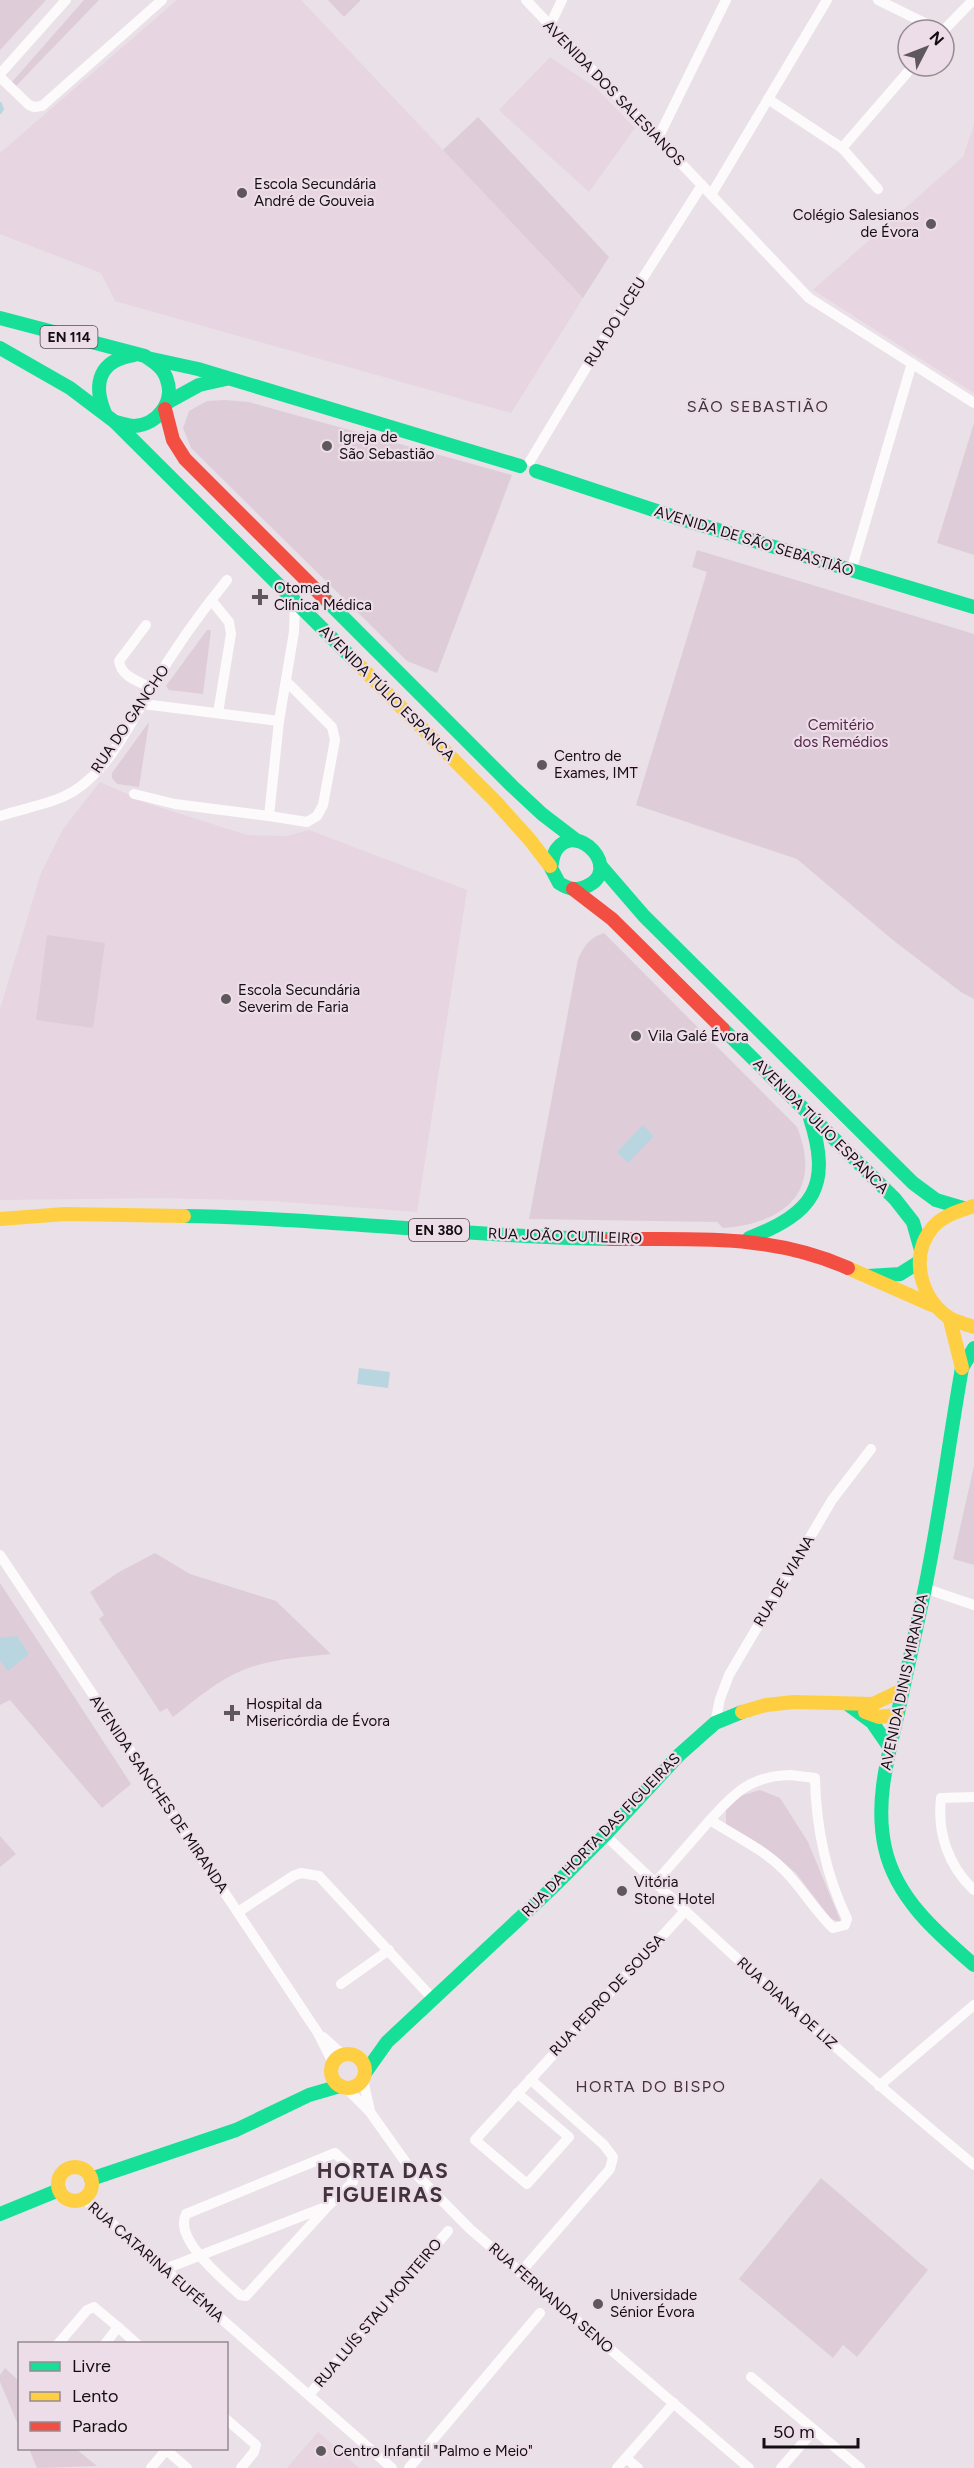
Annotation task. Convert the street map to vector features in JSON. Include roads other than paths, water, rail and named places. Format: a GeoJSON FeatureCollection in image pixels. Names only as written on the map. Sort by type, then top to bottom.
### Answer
{"type":"FeatureCollection","features":[{"type":"Feature","properties":{"kind":"main road","name":"EN 114"},"geometry":{"type":"LineString","coordinates":[[0,318],[145,357]]}},
{"type":"Feature","properties":{"kind":"main road","name":"AVENIDA TÚLIO ESPANCA"},"geometry":{"type":"LineString","coordinates":[[0,348],[70,388],[126,426],[137,427],[148,424],[158,418],[166,406]]}},
{"type":"Feature","properties":{"kind":"main road"},"geometry":{"type":"LineString","coordinates":[[110,417],[99,402],[97,390],[99,378],[105,367],[115,359],[126,355],[145,357]]}},
{"type":"Feature","properties":{"kind":"main road","name":"AVENIDA DE SÃO SEBASTIÃO"},"geometry":{"type":"LineString","coordinates":[[145,357],[198,369],[529,466],[851,571],[974,608]]}},
{"type":"Feature","properties":{"kind":"main road","name":"AVENIDA TÚLIO ESPANCA"},"geometry":{"type":"LineString","coordinates":[[145,357],[166,375],[169,385],[166,406],[169,433],[175,448],[191,466],[512,786],[542,814],[576,840],[589,844],[595,850],[600,865],[644,916],[906,1176],[932,1200],[946,1206],[968,1207]]}},
{"type":"Feature","properties":{"kind":"main road","name":"AVENIDA DE SÃO SEBASTIÃO"},"geometry":{"type":"LineString","coordinates":[[166,406],[199,385],[226,379]]}},
{"type":"Feature","properties":{"kind":"main road","name":"AVENIDA TÚLIO ESPANCA"},"geometry":{"type":"LineString","coordinates":[[110,417],[496,802],[551,868],[558,882],[573,889],[612,919],[896,1199],[915,1222],[919,1234],[919,1277],[932,1305]]}},
{"type":"Feature","properties":{"kind":"main road"},"geometry":{"type":"LineString","coordinates":[[551,868],[552,860],[560,846],[576,840]]}},
{"type":"Feature","properties":{"kind":"main road"},"geometry":{"type":"LineString","coordinates":[[573,889],[589,886],[599,873],[600,865]]}},
{"type":"Feature","properties":{"kind":"main road"},"geometry":{"type":"LineString","coordinates":[[745,1240],[781,1226],[796,1216],[809,1202],[820,1173],[821,1151],[807,1112]]}},
{"type":"Feature","properties":{"kind":"main road"},"geometry":{"type":"LineString","coordinates":[[920,1256],[927,1236],[936,1224],[949,1214],[968,1207]]}},
{"type":"Feature","properties":{"kind":"main road","name":"RUA JOÃO CUTILEIRO"},"geometry":{"type":"LineString","coordinates":[[3,1217],[108,1214],[246,1217],[542,1238],[745,1240],[799,1250],[829,1259],[932,1305]]}},
{"type":"Feature","properties":{"kind":"main road","name":"RUA JOÃO CUTILEIRO"},"geometry":{"type":"LineString","coordinates":[[865,1276],[900,1274],[920,1256]]}},
{"type":"Feature","properties":{"kind":"main road"},"geometry":{"type":"LineString","coordinates":[[932,1305],[950,1320],[974,1327]]}},
{"type":"Feature","properties":{"kind":"main road","name":"AVENIDA DINIS MIRANDA"},"geometry":{"type":"LineString","coordinates":[[950,1320],[962,1368]]}},
{"type":"Feature","properties":{"kind":"main road","name":"AVENIDA DINIS MIRANDA"},"geometry":{"type":"LineString","coordinates":[[974,1348],[962,1368],[924,1588],[882,1788],[881,1805],[881,1833],[897,1884],[924,1920],[974,1965]]}},
{"type":"Feature","properties":{"kind":"main road","name":"RUA DA HORTA DAS FIGUEIRAS"},"geometry":{"type":"LineString","coordinates":[[91,2179],[236,2130],[309,2095],[353,2087],[364,2076],[387,2042],[434,2000],[605,1835],[679,1755],[715,1723],[749,1709],[780,1703],[873,1704],[902,1690]]}},
{"type":"Feature","properties":{"kind":"main road"},"geometry":{"type":"LineString","coordinates":[[849,1705],[872,1722],[890,1748]]}},
{"type":"Feature","properties":{"kind":"main road","name":"RUA DA HORTA DAS FIGUEIRAS"},"geometry":{"type":"LineString","coordinates":[[849,1705],[879,1717],[897,1715]]}},
{"type":"Feature","properties":{"kind":"main road","name":"RUA DA HORTA DAS FIGUEIRAS"},"geometry":{"type":"LineString","coordinates":[[309,2095],[341,2061],[387,2042]]}},
{"type":"Feature","properties":{"kind":"main road"},"geometry":{"type":"LineString","coordinates":[[343,2087],[335,2082],[341,2061],[364,2066],[364,2076]]}},
{"type":"Feature","properties":{"kind":"main road"},"geometry":{"type":"LineString","coordinates":[[70,2168],[82,2169],[91,2179],[89,2192],[83,2198],[73,2201],[67,2199],[59,2190],[60,2176],[70,2168]]}},
{"type":"Feature","properties":{"kind":"main road"},"geometry":{"type":"LineString","coordinates":[[0,2214],[59,2190]]}},
{"type":"Feature","properties":{"kind":"street"},"geometry":{"type":"LineString","coordinates":[[66,0],[0,75],[29,105],[34,107],[42,106],[162,0]]}},
{"type":"Feature","properties":{"kind":"street","name":"AVENIDA DOS SALESIANOS"},"geometry":{"type":"LineString","coordinates":[[526,0],[711,195]]}},
{"type":"Feature","properties":{"kind":"street"},"geometry":{"type":"LineString","coordinates":[[550,25],[562,0]]}},
{"type":"Feature","properties":{"kind":"street"},"geometry":{"type":"LineString","coordinates":[[658,138],[726,0]]}},
{"type":"Feature","properties":{"kind":"street"},"geometry":{"type":"LineString","coordinates":[[827,0],[711,195],[809,298],[974,403]]}},
{"type":"Feature","properties":{"kind":"street"},"geometry":{"type":"LineString","coordinates":[[878,0],[915,18]]}},
{"type":"Feature","properties":{"kind":"street"},"geometry":{"type":"LineString","coordinates":[[956,18],[973,0]]}},
{"type":"Feature","properties":{"kind":"street"},"geometry":{"type":"LineString","coordinates":[[842,148],[903,78]]}},
{"type":"Feature","properties":{"kind":"street"},"geometry":{"type":"LineString","coordinates":[[768,99],[842,148],[878,189]]}},
{"type":"Feature","properties":{"kind":"street","name":"RUA DO LICEU"},"geometry":{"type":"LineString","coordinates":[[529,466],[580,377],[702,185]]}},
{"type":"Feature","properties":{"kind":"street"},"geometry":{"type":"LineString","coordinates":[[851,571],[912,363]]}},
{"type":"Feature","properties":{"kind":"street","name":"RUA DO GANCHO"},"geometry":{"type":"LineString","coordinates":[[0,816],[57,798],[81,785],[104,763],[151,688],[227,580]]}},
{"type":"Feature","properties":{"kind":"street"},"geometry":{"type":"LineString","coordinates":[[211,600],[229,622],[231,634],[218,713]]}},
{"type":"Feature","properties":{"kind":"street"},"geometry":{"type":"LineString","coordinates":[[269,816],[279,721],[294,632],[295,603]]}},
{"type":"Feature","properties":{"kind":"street"},"geometry":{"type":"LineString","coordinates":[[294,632],[307,624],[321,628]]}},
{"type":"Feature","properties":{"kind":"street"},"geometry":{"type":"LineString","coordinates":[[146,625],[119,661],[124,674],[151,688]]}},
{"type":"Feature","properties":{"kind":"street"},"geometry":{"type":"LineString","coordinates":[[134,794],[174,804],[307,822],[317,816],[323,805],[335,740],[333,727],[286,681]]}},
{"type":"Feature","properties":{"kind":"street"},"geometry":{"type":"LineString","coordinates":[[142,704],[279,721]]}},
{"type":"Feature","properties":{"kind":"street","name":"RUA DE VIANA"},"geometry":{"type":"LineString","coordinates":[[715,1723],[720,1699],[729,1675],[829,1506],[871,1449]]}},
{"type":"Feature","properties":{"kind":"street","name":"AVENIDA SANCHES DE MIRANDA"},"geometry":{"type":"LineString","coordinates":[[0,1555],[318,2033],[341,2061]]}},
{"type":"Feature","properties":{"kind":"street"},"geometry":{"type":"LineString","coordinates":[[924,1588],[974,1605]]}},
{"type":"Feature","properties":{"kind":"street"},"geometry":{"type":"LineString","coordinates":[[655,1883],[710,1820],[739,1790],[770,1776],[815,1778],[820,1838],[838,1902],[847,1919],[845,1925],[833,1929],[783,1869],[766,1855],[710,1820]]}},
{"type":"Feature","properties":{"kind":"street"},"geometry":{"type":"LineString","coordinates":[[974,1797],[941,1798],[939,1819],[952,1863],[974,1890]]}},
{"type":"Feature","properties":{"kind":"street","name":"RUA DIANA DE LIZ"},"geometry":{"type":"LineString","coordinates":[[605,1835],[685,1911],[879,2086],[974,2165]]}},
{"type":"Feature","properties":{"kind":"street"},"geometry":{"type":"LineString","coordinates":[[238,1912],[292,1876],[301,1873],[319,1876],[434,2000]]}},
{"type":"Feature","properties":{"kind":"street","name":"RUA PEDRO DE SOUSA"},"geometry":{"type":"LineString","coordinates":[[517,2093],[569,2137],[526,2184],[475,2140],[517,2093],[685,1911]]}},
{"type":"Feature","properties":{"kind":"street"},"geometry":{"type":"LineString","coordinates":[[340,1984],[389,1950]]}},
{"type":"Feature","properties":{"kind":"street"},"geometry":{"type":"LineString","coordinates":[[879,2086],[974,2006]]}},
{"type":"Feature","properties":{"kind":"street","name":"RUA FERNANDA SENO"},"geometry":{"type":"LineString","coordinates":[[364,2076],[370,2112]]}},
{"type":"Feature","properties":{"kind":"street"},"geometry":{"type":"LineString","coordinates":[[520,2273],[610,2169],[613,2157],[604,2145],[530,2079]]}},
{"type":"Feature","properties":{"kind":"street","name":"RUA FERNANDA SENO"},"geometry":{"type":"LineString","coordinates":[[343,2087],[370,2112],[410,2167],[431,2190],[520,2273],[749,2468]]}},
{"type":"Feature","properties":{"kind":"street"},"geometry":{"type":"LineString","coordinates":[[335,2153],[348,2165],[353,2182],[328,2206],[246,2296],[240,2295],[198,2256],[184,2224],[186,2214],[335,2153]]}},
{"type":"Feature","properties":{"kind":"street","name":"RUA CATARINA EUFÉMIA"},"geometry":{"type":"LineString","coordinates":[[83,2198],[392,2468]]}},
{"type":"Feature","properties":{"kind":"street"},"geometry":{"type":"LineString","coordinates":[[165,2270],[328,2206]]}},
{"type":"Feature","properties":{"kind":"street","name":"RUA LUÍS STAU MONTEIRO"},"geometry":{"type":"LineString","coordinates":[[309,2395],[448,2231]]}},
{"type":"Feature","properties":{"kind":"street"},"geometry":{"type":"LineString","coordinates":[[59,2342],[90,2308],[97,2309],[136,2342]]}},
{"type":"Feature","properties":{"kind":"street"},"geometry":{"type":"LineString","coordinates":[[409,2468],[540,2313]]}},
{"type":"Feature","properties":{"kind":"street"},"geometry":{"type":"LineString","coordinates":[[106,2342],[118,2327]]}},
{"type":"Feature","properties":{"kind":"street"},"geometry":{"type":"LineString","coordinates":[[751,2377],[860,2468]]}},
{"type":"Feature","properties":{"kind":"street"},"geometry":{"type":"LineString","coordinates":[[617,2468],[674,2403]]}},
{"type":"Feature","properties":{"kind":"street"},"geometry":{"type":"LineString","coordinates":[[228,2421],[256,2445],[254,2452],[241,2468]]}},
{"type":"Feature","properties":{"kind":"street"},"geometry":{"type":"LineString","coordinates":[[781,2468],[814,2430]]}},
{"type":"Feature","properties":{"kind":"street"},"geometry":{"type":"LineString","coordinates":[[151,2468],[164,2450]]}},
{"type":"Feature","properties":{"kind":"street"},"geometry":{"type":"LineString","coordinates":[[166,2450],[187,2468]]}},
{"type":"Feature","properties":{"kind":"street"},"geometry":{"type":"LineString","coordinates":[[626,2458],[638,2468]]}},
{"type":"Feature","properties":{"kind":"water"},"geometry":{"type":"Polygon","coordinates":[[[643,1125],[654,1136],[628,1163],[617,1152],[643,1125]]]}},
{"type":"Feature","properties":{"kind":"water"},"geometry":{"type":"Polygon","coordinates":[[[359,1368],[390,1372],[388,1388],[357,1384],[359,1368]]]}},
{"type":"Feature","properties":{"kind":"water"},"geometry":{"type":"Polygon","coordinates":[[[17,1636],[29,1654],[8,1671],[0,1661],[0,1638],[17,1636]]]}},
{"type":"Feature","properties":{"kind":"waterway"},"geometry":{"type":"LineString","coordinates":[[0,104],[2,109],[0,112]]}},
{"type":"Feature","properties":{"kind":"place","name":"Escola Secundária André de Gouveia"},"geometry":{"type":"Point","coordinates":[242,193]}},
{"type":"Feature","properties":{"kind":"place","name":"Colégio Salesianos de Évora"},"geometry":{"type":"Point","coordinates":[931,224]}},
{"type":"Feature","properties":{"kind":"place","name":"Igreja de São Sebastião"},"geometry":{"type":"Point","coordinates":[327,446]}},
{"type":"Feature","properties":{"kind":"place","name":"Otomed Clínica Médica"},"geometry":{"type":"Point","coordinates":[260,597]}},
{"type":"Feature","properties":{"kind":"place","name":"Centro de Exames, IMT"},"geometry":{"type":"Point","coordinates":[542,765]}},
{"type":"Feature","properties":{"kind":"place","name":"Escola Secundária Severim de Faria"},"geometry":{"type":"Point","coordinates":[226,999]}},
{"type":"Feature","properties":{"kind":"place","name":"Vila Galé Évora"},"geometry":{"type":"Point","coordinates":[636,1036]}},
{"type":"Feature","properties":{"kind":"place","name":"Hospital da Misericórdia de Évora"},"geometry":{"type":"Point","coordinates":[232,1713]}},
{"type":"Feature","properties":{"kind":"place","name":"Vitória Stone Hotel"},"geometry":{"type":"Point","coordinates":[622,1891]}},
{"type":"Feature","properties":{"kind":"place","name":"Universidade Sénior Évora"},"geometry":{"type":"Point","coordinates":[598,2304]}},
{"type":"Feature","properties":{"kind":"place","name":"Centro Infantil \"Palmo e Meio\""},"geometry":{"type":"Point","coordinates":[321,2451]}},
{"type":"Feature","properties":{"kind":"district","name":"SÃO SEBASTIÃO"},"geometry":{"type":"Point","coordinates":[758,406]}},
{"type":"Feature","properties":{"kind":"district","name":"HORTA DO BISPO"},"geometry":{"type":"Point","coordinates":[651,2086]}},
{"type":"Feature","properties":{"kind":"district","name":"HORTA DAS FIGUEIRAS"},"geometry":{"type":"Point","coordinates":[383,2182]}},
{"type":"Feature","properties":{"kind":"park label","name":"Cemitério dos Remédios"},"geometry":{"type":"Point","coordinates":[841,734]}}]}
